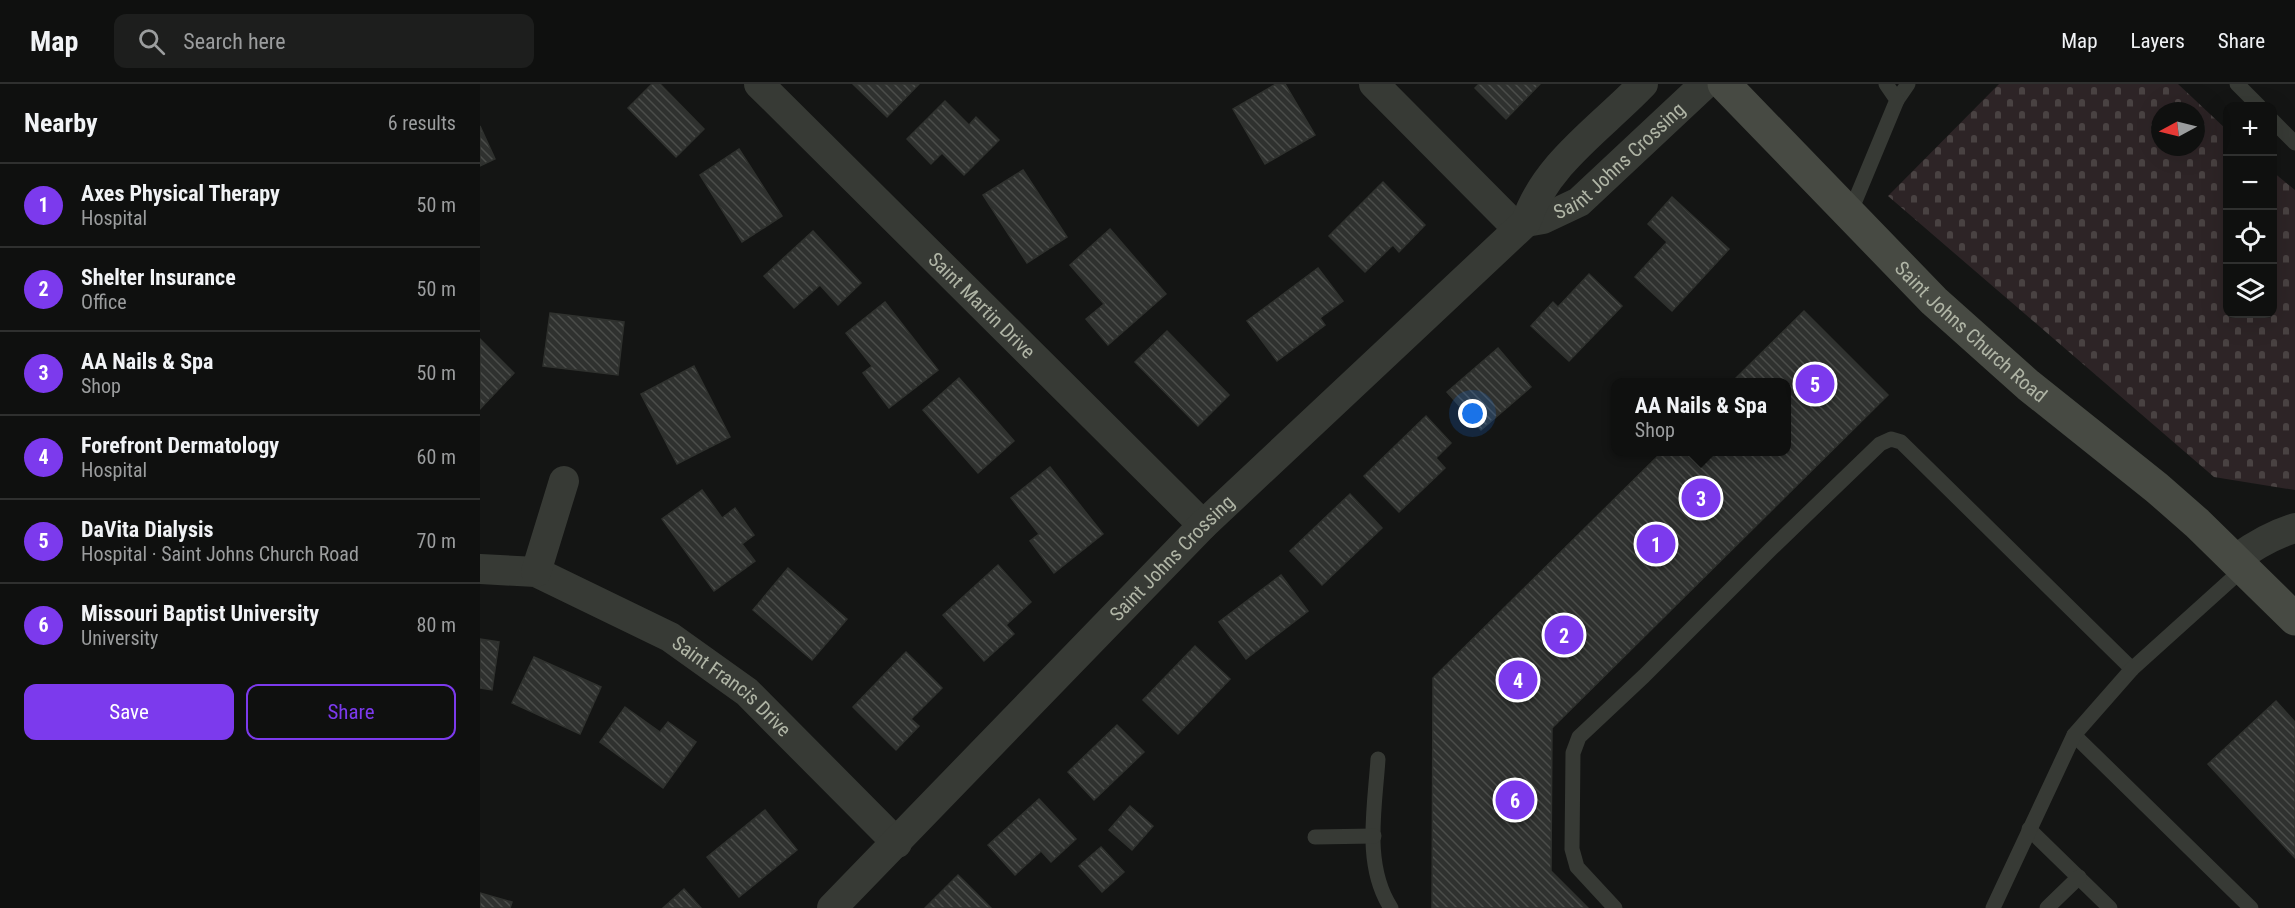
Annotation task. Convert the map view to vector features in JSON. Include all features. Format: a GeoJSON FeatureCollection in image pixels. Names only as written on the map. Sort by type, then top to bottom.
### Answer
{"type":"FeatureCollection","features":[{"type":"Feature","properties":{"kind":"street","name":"Saint Martin Drive"},"geometry":{"type":"LineString","coordinates":[[759,84],[1203,525]]}},
{"type":"Feature","properties":{"kind":"street"},"geometry":{"type":"LineString","coordinates":[[1374,84],[1522,226]]}},
{"type":"Feature","properties":{"kind":"street","name":"Saint Johns Crossing"},"geometry":{"type":"LineString","coordinates":[[832,908],[1203,525],[1522,226],[1532,205],[1566,159],[1643,84]]}},
{"type":"Feature","properties":{"kind":"street","name":"Saint Johns Crossing"},"geometry":{"type":"LineString","coordinates":[[1522,226],[1580,202],[1705,84]]}},
{"type":"Feature","properties":{"kind":"street","name":"Saint Johns Church Road"},"geometry":{"type":"LineString","coordinates":[[1724,84],[1934,301],[2019,378],[2157,488],[2240,563],[2295,619]]}},
{"type":"Feature","properties":{"kind":"street"},"geometry":{"type":"LineString","coordinates":[[536,572],[564,481]]}},
{"type":"Feature","properties":{"kind":"street"},"geometry":{"type":"LineString","coordinates":[[2240,563],[2266,539],[2295,528]]}},
{"type":"Feature","properties":{"kind":"street","name":"Saint Francis Drive"},"geometry":{"type":"LineString","coordinates":[[480,569],[536,572],[670,637],[747,692],[897,843]]}},
{"type":"Feature","properties":{"kind":"lane"},"geometry":{"type":"LineString","coordinates":[[1886,84],[1897,100]]}},
{"type":"Feature","properties":{"kind":"lane"},"geometry":{"type":"LineString","coordinates":[[1850,213],[1897,100],[1908,84]]}},
{"type":"Feature","properties":{"kind":"lane"},"geometry":{"type":"LineString","coordinates":[[2237,84],[2255,102]]}},
{"type":"Feature","properties":{"kind":"lane"},"geometry":{"type":"LineString","coordinates":[[2277,125],[2295,143]]}},
{"type":"Feature","properties":{"kind":"lane"},"geometry":{"type":"LineString","coordinates":[[1615,908],[1577,867],[1572,849],[1573,753],[1579,737],[1880,444],[1891,439],[1901,442],[2132,669]]}},
{"type":"Feature","properties":{"kind":"lane"},"geometry":{"type":"LineString","coordinates":[[1993,908],[2074,735],[2132,669],[2240,563]]}},
{"type":"Feature","properties":{"kind":"lane"},"geometry":{"type":"LineString","coordinates":[[2074,735],[2251,908]]}},
{"type":"Feature","properties":{"kind":"lane"},"geometry":{"type":"LineString","coordinates":[[1378,759],[1374,836],[1375,867],[1391,908]]}},
{"type":"Feature","properties":{"kind":"lane"},"geometry":{"type":"LineString","coordinates":[[2029,829],[2110,908]]}},
{"type":"Feature","properties":{"kind":"lane"},"geometry":{"type":"LineString","coordinates":[[1315,837],[1374,836]]}},
{"type":"Feature","properties":{"kind":"lane"},"geometry":{"type":"LineString","coordinates":[[2047,908],[2079,877]]}},
{"type":"Feature","properties":{"kind":"green space"},"geometry":{"type":"Polygon","coordinates":[[[1999,84],[2178,84],[2197,102],[2151,102],[2151,156],[2205,156],[2205,109],[2223,126],[2223,318],[2277,318],[2277,175],[2295,190],[2295,490],[2214,477],[1888,196],[1999,84]]]}},
{"type":"Feature","properties":{"kind":"building"},"geometry":{"type":"Polygon","coordinates":[[[652,84],[660,84],[704,129],[676,157],[628,108],[652,84]]]}},
{"type":"Feature","properties":{"kind":"building"},"geometry":{"type":"Polygon","coordinates":[[[853,84],[919,84],[887,117],[853,84]]]}},
{"type":"Feature","properties":{"kind":"building"},"geometry":{"type":"Polygon","coordinates":[[[1276,84],[1285,84],[1315,135],[1265,164],[1233,109],[1276,84]]]}},
{"type":"Feature","properties":{"kind":"building"},"geometry":{"type":"Polygon","coordinates":[[[1479,84],[1540,84],[1506,119],[1475,88],[1479,84]]]}},
{"type":"Feature","properties":{"kind":"building"},"geometry":{"type":"Polygon","coordinates":[[[945,101],[969,125],[976,117],[999,140],[964,175],[942,153],[931,164],[907,139],[945,101]]]}},
{"type":"Feature","properties":{"kind":"building"},"geometry":{"type":"Polygon","coordinates":[[[480,126],[495,159],[480,166],[480,126]]]}},
{"type":"Feature","properties":{"kind":"building"},"geometry":{"type":"Polygon","coordinates":[[[739,149],[782,216],[742,242],[700,175],[739,149]]]}},
{"type":"Feature","properties":{"kind":"building"},"geometry":{"type":"Polygon","coordinates":[[[1023,170],[1067,237],[1027,263],[983,195],[1023,170]]]}},
{"type":"Feature","properties":{"kind":"building"},"geometry":{"type":"Polygon","coordinates":[[[1383,182],[1425,225],[1399,252],[1393,245],[1365,272],[1329,236],[1383,182]]]}},
{"type":"Feature","properties":{"kind":"building"},"geometry":{"type":"Polygon","coordinates":[[[1672,197],[1729,249],[1672,311],[1635,277],[1667,242],[1648,224],[1672,197]]]}},
{"type":"Feature","properties":{"kind":"building"},"geometry":{"type":"Polygon","coordinates":[[[1110,229],[1166,294],[1108,345],[1086,319],[1104,304],[1070,265],[1110,229]]]}},
{"type":"Feature","properties":{"kind":"building"},"geometry":{"type":"Polygon","coordinates":[[[813,231],[861,283],[838,305],[820,285],[794,308],[764,276],[813,231]]]}},
{"type":"Feature","properties":{"kind":"building"},"geometry":{"type":"Polygon","coordinates":[[[1318,268],[1343,301],[1320,318],[1325,325],[1277,361],[1247,321],[1318,268]]]}},
{"type":"Feature","properties":{"kind":"building"},"geometry":{"type":"Polygon","coordinates":[[[1589,274],[1622,306],[1569,361],[1531,326],[1553,302],[1558,307],[1589,274]]]}},
{"type":"Feature","properties":{"kind":"building"},"geometry":{"type":"Polygon","coordinates":[[[885,302],[938,370],[889,408],[863,373],[872,366],[846,333],[885,302]]]}},
{"type":"Feature","properties":{"kind":"building"},"geometry":{"type":"Polygon","coordinates":[[[1804,311],[1888,395],[1552,728],[1551,871],[1588,908],[1432,908],[1433,678],[1658,456],[1791,456],[1791,378],[1736,378],[1804,311]]]}},
{"type":"Feature","properties":{"kind":"building"},"geometry":{"type":"Polygon","coordinates":[[[550,313],[624,322],[618,375],[543,366],[550,313]]]}},
{"type":"Feature","properties":{"kind":"building"},"geometry":{"type":"Polygon","coordinates":[[[1167,331],[1229,395],[1198,426],[1135,362],[1167,331]]]}},
{"type":"Feature","properties":{"kind":"building"},"geometry":{"type":"Polygon","coordinates":[[[480,339],[514,373],[480,409],[480,339]]]}},
{"type":"Feature","properties":{"kind":"building"},"geometry":{"type":"Polygon","coordinates":[[[1498,348],[1531,387],[1481,430],[1447,392],[1498,348]]]}},
{"type":"Feature","properties":{"kind":"building"},"geometry":{"type":"Polygon","coordinates":[[[694,366],[730,437],[677,464],[641,394],[694,366]]]}},
{"type":"Feature","properties":{"kind":"building"},"geometry":{"type":"Polygon","coordinates":[[[959,378],[1014,441],[978,473],[923,410],[959,378]]]}},
{"type":"Feature","properties":{"kind":"building"},"geometry":{"type":"Polygon","coordinates":[[[1426,416],[1451,443],[1436,458],[1445,468],[1399,512],[1364,476],[1426,416]]]}},
{"type":"Feature","properties":{"kind":"building"},"geometry":{"type":"Polygon","coordinates":[[[1050,467],[1103,534],[1054,573],[1030,541],[1039,534],[1011,498],[1050,467]]]}},
{"type":"Feature","properties":{"kind":"building"},"geometry":{"type":"Polygon","coordinates":[[[702,490],[722,518],[735,508],[754,535],[742,544],[755,561],[714,591],[662,519],[702,490]]]}},
{"type":"Feature","properties":{"kind":"building"},"geometry":{"type":"Polygon","coordinates":[[[1350,494],[1382,528],[1322,585],[1290,551],[1350,494]]]}},
{"type":"Feature","properties":{"kind":"building"},"geometry":{"type":"Polygon","coordinates":[[[998,565],[1031,602],[1006,625],[1014,634],[984,661],[943,615],[998,565]]]}},
{"type":"Feature","properties":{"kind":"building"},"geometry":{"type":"Polygon","coordinates":[[[788,568],[847,619],[812,660],[753,610],[788,568]]]}},
{"type":"Feature","properties":{"kind":"building"},"geometry":{"type":"Polygon","coordinates":[[[1281,575],[1308,611],[1246,659],[1219,622],[1281,575]]]}},
{"type":"Feature","properties":{"kind":"building"},"geometry":{"type":"Polygon","coordinates":[[[480,639],[499,642],[492,690],[480,688],[480,639]]]}},
{"type":"Feature","properties":{"kind":"building"},"geometry":{"type":"Polygon","coordinates":[[[1195,646],[1230,679],[1178,734],[1143,700],[1195,646]]]}},
{"type":"Feature","properties":{"kind":"building"},"geometry":{"type":"Polygon","coordinates":[[[906,652],[942,688],[911,719],[919,726],[896,750],[853,707],[906,652]]]}},
{"type":"Feature","properties":{"kind":"building"},"geometry":{"type":"Polygon","coordinates":[[[534,657],[601,687],[580,734],[512,703],[534,657]]]}},
{"type":"Feature","properties":{"kind":"building"},"geometry":{"type":"Polygon","coordinates":[[[2276,701],[2295,722],[2295,858],[2208,764],[2276,701]]]}},
{"type":"Feature","properties":{"kind":"building"},"geometry":{"type":"Polygon","coordinates":[[[625,707],[660,732],[668,722],[696,742],[663,788],[600,742],[625,707]]]}},
{"type":"Feature","properties":{"kind":"building"},"geometry":{"type":"Polygon","coordinates":[[[1117,725],[1144,752],[1094,800],[1068,772],[1117,725]]]}},
{"type":"Feature","properties":{"kind":"building"},"geometry":{"type":"Polygon","coordinates":[[[1039,799],[1076,839],[1051,862],[1041,851],[1015,875],[988,845],[1039,799]]]}},
{"type":"Feature","properties":{"kind":"building"},"geometry":{"type":"Polygon","coordinates":[[[1130,806],[1153,826],[1132,850],[1109,830],[1130,806]]]}},
{"type":"Feature","properties":{"kind":"building"},"geometry":{"type":"Polygon","coordinates":[[[765,810],[797,850],[739,897],[707,857],[765,810]]]}},
{"type":"Feature","properties":{"kind":"building"},"geometry":{"type":"Polygon","coordinates":[[[1101,847],[1124,872],[1102,892],[1079,866],[1101,847]]]}},
{"type":"Feature","properties":{"kind":"building"},"geometry":{"type":"Polygon","coordinates":[[[958,875],[991,908],[925,908],[958,875]]]}},
{"type":"Feature","properties":{"kind":"building"},"geometry":{"type":"Polygon","coordinates":[[[684,889],[701,908],[663,908],[684,889]]]}},
{"type":"Feature","properties":{"kind":"building"},"geometry":{"type":"Polygon","coordinates":[[[480,893],[512,902],[510,908],[480,908],[480,893]]]}},
{"type":"Feature","properties":{"kind":"place","name":"DaVita Dialysis"},"geometry":{"type":"Point","coordinates":[1815,384]}},
{"type":"Feature","properties":{"kind":"place","name":"AA Nails & Spa"},"geometry":{"type":"Point","coordinates":[1701,498]}},
{"type":"Feature","properties":{"kind":"place","name":"Axes Physical Therapy"},"geometry":{"type":"Point","coordinates":[1656,544]}},
{"type":"Feature","properties":{"kind":"place","name":"Shelter Insurance"},"geometry":{"type":"Point","coordinates":[1564,635]}},
{"type":"Feature","properties":{"kind":"place","name":"Forefront Dermatology"},"geometry":{"type":"Point","coordinates":[1518,680]}},
{"type":"Feature","properties":{"kind":"place","name":"Missouri Baptist University"},"geometry":{"type":"Point","coordinates":[1515,800]}}]}
